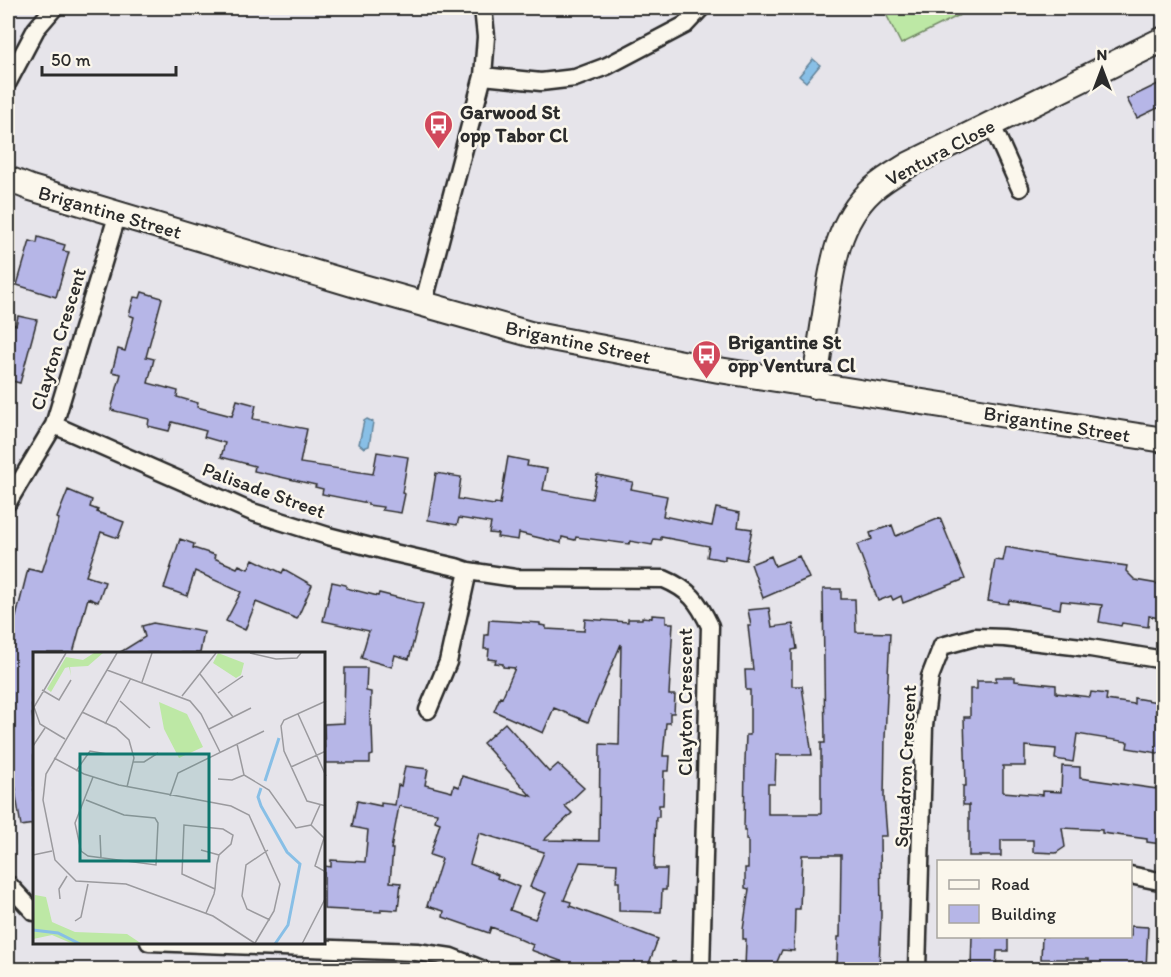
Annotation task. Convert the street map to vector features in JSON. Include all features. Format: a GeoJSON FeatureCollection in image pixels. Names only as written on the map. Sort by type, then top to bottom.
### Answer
{"type":"FeatureCollection","features":[{"type":"Feature","properties":{"kind":"street"},"geometry":{"type":"LineString","coordinates":[[8,82],[36,29],[54,8]]}},
{"type":"Feature","properties":{"kind":"street"},"geometry":{"type":"LineString","coordinates":[[423,304],[483,76],[486,37],[483,8]]}},
{"type":"Feature","properties":{"kind":"street"},"geometry":{"type":"LineString","coordinates":[[483,76],[542,82],[575,78],[607,66],[685,25],[701,8]]}},
{"type":"Feature","properties":{"kind":"street","name":"Ventura Close"},"geometry":{"type":"LineString","coordinates":[[814,386],[832,267],[838,242],[846,224],[871,191],[887,178],[1164,39]]}},
{"type":"Feature","properties":{"kind":"street"},"geometry":{"type":"LineString","coordinates":[[992,124],[1020,188]]}},
{"type":"Feature","properties":{"kind":"street","name":"Brigantine Street"},"geometry":{"type":"LineString","coordinates":[[8,179],[31,189],[530,334],[814,386],[1164,440]]}},
{"type":"Feature","properties":{"kind":"street","name":"Clayton Crescent"},"geometry":{"type":"LineString","coordinates":[[8,502],[54,425],[118,213]]}},
{"type":"Feature","properties":{"kind":"street","name":"Palisade Street"},"geometry":{"type":"LineString","coordinates":[[54,425],[252,512],[328,536],[468,571]]}},
{"type":"Feature","properties":{"kind":"street"},"geometry":{"type":"LineString","coordinates":[[428,710],[448,662],[468,571]]}},
{"type":"Feature","properties":{"kind":"street","name":"Clayton Crescent"},"geometry":{"type":"LineString","coordinates":[[468,571],[531,579],[664,579],[681,586],[699,603],[710,626],[701,969]]}},
{"type":"Feature","properties":{"kind":"street","name":"Squadron Crescent"},"geometry":{"type":"LineString","coordinates":[[917,969],[924,726],[930,677],[942,646],[975,637],[1005,638],[1164,660]]}},
{"type":"Feature","properties":{"kind":"street"},"geometry":{"type":"LineString","coordinates":[[1132,875],[1164,882]]}},
{"type":"Feature","properties":{"kind":"street"},"geometry":{"type":"LineString","coordinates":[[8,884],[33,911]]}},
{"type":"Feature","properties":{"kind":"street"},"geometry":{"type":"LineString","coordinates":[[214,944],[417,952],[451,957],[484,969]]}},
{"type":"Feature","properties":{"kind":"green space"},"geometry":{"type":"Polygon","coordinates":[[[883,8],[974,8],[901,44],[883,8]]]}},
{"type":"Feature","properties":{"kind":"water"},"geometry":{"type":"Polygon","coordinates":[[[813,59],[820,65],[806,82],[799,76],[813,59]]]}},
{"type":"Feature","properties":{"kind":"water"},"geometry":{"type":"Polygon","coordinates":[[[367,419],[373,422],[369,446],[364,448],[359,444],[364,421],[367,419]]]}},
{"type":"Feature","properties":{"kind":"building"},"geometry":{"type":"Polygon","coordinates":[[[1164,81],[1164,105],[1137,118],[1127,99],[1164,81]]]}},
{"type":"Feature","properties":{"kind":"building"},"geometry":{"type":"Polygon","coordinates":[[[38,237],[65,245],[63,251],[69,252],[56,297],[17,285],[30,241],[37,243],[38,237]]]}},
{"type":"Feature","properties":{"kind":"building"},"geometry":{"type":"Polygon","coordinates":[[[142,292],[162,298],[146,357],[154,359],[148,383],[178,391],[177,397],[198,403],[197,407],[232,416],[237,400],[256,405],[253,419],[307,429],[300,463],[373,474],[377,452],[408,457],[401,513],[382,510],[383,507],[368,505],[368,503],[322,494],[323,489],[315,487],[316,485],[254,471],[255,466],[221,457],[225,443],[204,437],[206,431],[172,422],[169,431],[148,426],[149,419],[111,410],[121,374],[112,372],[118,349],[125,351],[134,317],[129,315],[134,297],[140,298],[142,292]]]}},
{"type":"Feature","properties":{"kind":"building"},"geometry":{"type":"Polygon","coordinates":[[[18,316],[37,320],[20,383],[8,380],[8,323],[16,325],[18,316]]]}},
{"type":"Feature","properties":{"kind":"building"},"geometry":{"type":"Polygon","coordinates":[[[508,457],[528,461],[527,466],[547,469],[543,490],[592,499],[597,475],[633,482],[631,489],[667,496],[663,516],[712,526],[716,508],[740,513],[738,527],[752,529],[746,560],[725,556],[725,560],[707,557],[709,546],[661,537],[661,540],[654,539],[652,545],[576,537],[575,540],[562,537],[561,543],[519,533],[518,540],[497,537],[498,534],[489,533],[491,523],[459,518],[457,525],[428,520],[436,473],[461,477],[458,499],[500,504],[508,457]]]}},
{"type":"Feature","properties":{"kind":"building"},"geometry":{"type":"Polygon","coordinates":[[[68,490],[92,500],[90,507],[98,510],[97,512],[124,522],[118,538],[101,532],[86,576],[105,582],[98,602],[88,598],[73,652],[33,652],[31,696],[33,824],[21,826],[8,748],[8,615],[16,617],[28,569],[42,572],[59,519],[57,518],[68,490]]]}},
{"type":"Feature","properties":{"kind":"building"},"geometry":{"type":"Polygon","coordinates":[[[940,518],[965,579],[903,603],[901,596],[893,600],[891,596],[878,601],[857,545],[872,539],[870,533],[892,525],[896,536],[940,518]]]}},
{"type":"Feature","properties":{"kind":"building"},"geometry":{"type":"Polygon","coordinates":[[[180,539],[194,544],[193,548],[215,555],[214,558],[237,568],[239,565],[248,569],[253,559],[282,573],[284,569],[312,585],[297,619],[256,602],[245,630],[226,621],[241,592],[195,571],[187,596],[164,588],[180,539]]]}},
{"type":"Feature","properties":{"kind":"building"},"geometry":{"type":"Polygon","coordinates":[[[1006,547],[1127,566],[1126,571],[1135,580],[1164,585],[1164,619],[1149,616],[1148,627],[1122,623],[1121,626],[1099,622],[1102,605],[1061,601],[1060,609],[1009,600],[1008,604],[988,601],[995,560],[1003,561],[1006,547]]]}},
{"type":"Feature","properties":{"kind":"building"},"geometry":{"type":"Polygon","coordinates":[[[771,556],[775,566],[799,556],[809,578],[763,598],[751,564],[771,556]]]}},
{"type":"Feature","properties":{"kind":"building"},"geometry":{"type":"Polygon","coordinates":[[[332,582],[378,596],[379,593],[423,604],[409,659],[395,655],[392,667],[361,658],[369,631],[323,621],[332,582]]]}},
{"type":"Feature","properties":{"kind":"building"},"geometry":{"type":"Polygon","coordinates":[[[823,589],[841,589],[841,599],[855,599],[856,632],[890,633],[884,797],[887,836],[880,836],[879,969],[837,969],[838,937],[840,937],[841,855],[802,855],[800,909],[795,909],[794,951],[782,950],[774,969],[745,969],[746,939],[743,939],[743,930],[749,889],[745,888],[748,840],[746,840],[746,830],[744,830],[745,761],[746,735],[750,735],[750,690],[746,690],[745,670],[753,670],[748,610],[769,608],[772,627],[793,624],[797,649],[792,650],[792,686],[802,686],[812,755],[776,755],[775,784],[768,784],[768,814],[821,814],[821,743],[825,743],[823,589]]]}},
{"type":"Feature","properties":{"kind":"building"},"geometry":{"type":"Polygon","coordinates":[[[666,616],[666,623],[673,623],[669,695],[675,695],[674,713],[670,713],[670,723],[666,723],[663,756],[670,756],[669,771],[664,771],[663,805],[659,805],[659,817],[656,817],[654,869],[667,869],[666,890],[662,890],[661,912],[619,911],[617,864],[580,862],[564,900],[571,902],[570,906],[658,939],[647,969],[582,969],[531,950],[533,945],[518,937],[491,927],[489,933],[443,917],[444,911],[427,906],[442,859],[430,855],[440,823],[435,821],[437,813],[399,806],[391,849],[393,849],[390,882],[401,883],[398,910],[381,909],[381,912],[326,909],[326,866],[331,867],[331,860],[365,862],[368,830],[352,827],[357,801],[381,806],[381,803],[395,805],[398,785],[401,786],[405,766],[428,769],[425,785],[452,792],[454,785],[459,787],[462,776],[531,796],[483,743],[505,723],[549,772],[558,764],[584,788],[565,806],[572,813],[544,840],[599,841],[600,744],[619,745],[621,644],[588,722],[554,708],[543,733],[494,711],[515,668],[503,667],[503,664],[495,663],[496,660],[488,659],[489,649],[484,649],[485,635],[488,635],[489,620],[540,623],[546,626],[546,629],[584,631],[585,619],[628,622],[628,619],[642,619],[642,617],[666,616]],[[479,833],[470,864],[498,875],[497,878],[519,887],[510,910],[535,919],[546,893],[530,887],[544,852],[479,833]]]}},
{"type":"Feature","properties":{"kind":"building"},"geometry":{"type":"Polygon","coordinates":[[[153,623],[204,632],[200,652],[121,652],[145,637],[142,626],[153,623]]]}},
{"type":"Feature","properties":{"kind":"building"},"geometry":{"type":"Polygon","coordinates":[[[345,668],[367,668],[366,691],[371,692],[370,726],[372,726],[373,755],[370,756],[370,763],[326,763],[326,724],[344,723],[345,668]]]}},
{"type":"Feature","properties":{"kind":"building"},"geometry":{"type":"Polygon","coordinates":[[[996,677],[1015,677],[1015,681],[1056,685],[1056,693],[1090,697],[1091,692],[1107,694],[1106,700],[1134,704],[1134,698],[1158,702],[1156,714],[1164,715],[1164,754],[1127,748],[1128,742],[1077,734],[1073,762],[1055,759],[1056,749],[1025,746],[1025,766],[1003,766],[1003,792],[1043,795],[1043,791],[1061,792],[1062,766],[1080,767],[1080,778],[1164,790],[1164,825],[1161,844],[1147,842],[1147,839],[1102,833],[1102,830],[1062,828],[1065,847],[1056,853],[1033,852],[1033,840],[1001,840],[1001,856],[969,856],[969,805],[963,805],[963,786],[966,786],[964,717],[970,717],[970,689],[977,689],[977,681],[996,681],[996,677]]]}},
{"type":"Feature","properties":{"kind":"building"},"geometry":{"type":"Polygon","coordinates":[[[1132,926],[1148,927],[1146,969],[1089,969],[1089,959],[1041,959],[1042,938],[1132,938],[1132,926]]]}},
{"type":"Feature","properties":{"kind":"building"},"geometry":{"type":"Polygon","coordinates":[[[972,938],[1008,938],[1008,951],[997,951],[996,969],[971,969],[972,938]]]}},
{"type":"Feature","properties":{"kind":"place","name":"Garwood St opp Tabor Cl"},"geometry":{"type":"Point","coordinates":[439,150]}},
{"type":"Feature","properties":{"kind":"place","name":"Brigantine St opp Ventura Cl"},"geometry":{"type":"Point","coordinates":[707,380]}}]}
